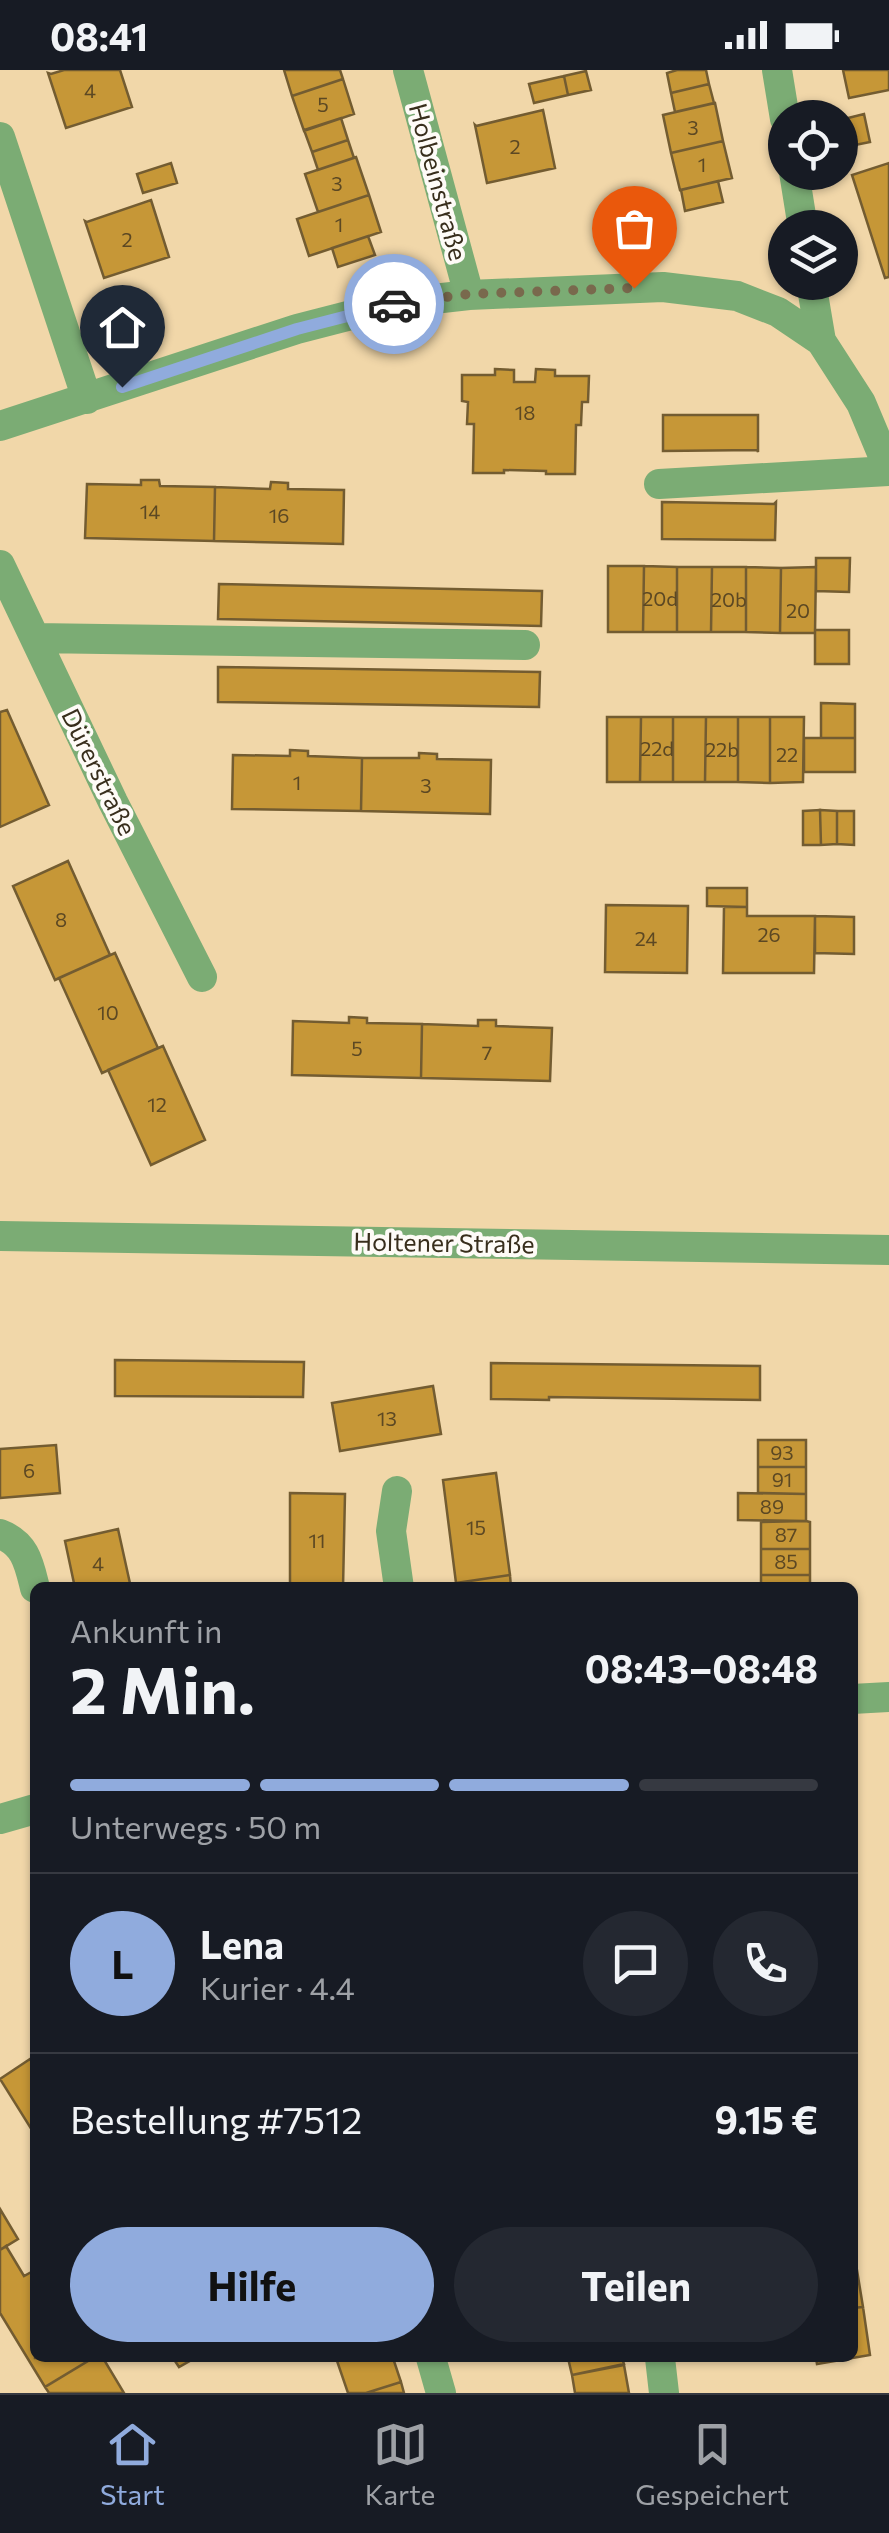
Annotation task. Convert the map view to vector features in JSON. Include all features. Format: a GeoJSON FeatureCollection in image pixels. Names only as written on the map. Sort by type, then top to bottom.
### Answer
{"type":"FeatureCollection","features":[{"type":"Feature","properties":{"kind":"street","name":"Holbeinstraße"},"geometry":{"type":"LineString","coordinates":[[408,70],[469,294]]}},
{"type":"Feature","properties":{"kind":"street"},"geometry":{"type":"LineString","coordinates":[[777,70],[782,100]]}},
{"type":"Feature","properties":{"kind":"street"},"geometry":{"type":"LineString","coordinates":[[0,137],[87,399]]}},
{"type":"Feature","properties":{"kind":"street"},"geometry":{"type":"LineString","coordinates":[[0,426],[297,329],[398,303],[469,294],[663,287],[737,296],[778,312],[821,341],[861,404],[889,471],[659,484]]}},
{"type":"Feature","properties":{"kind":"street"},"geometry":{"type":"LineString","coordinates":[[815,300],[821,341]]}},
{"type":"Feature","properties":{"kind":"street","name":"Dürerstraße"},"geometry":{"type":"LineString","coordinates":[[0,565],[202,977]]}},
{"type":"Feature","properties":{"kind":"street"},"geometry":{"type":"LineString","coordinates":[[35,638],[525,646]]}},
{"type":"Feature","properties":{"kind":"street","name":"Holtener Straße"},"geometry":{"type":"LineString","coordinates":[[0,1236],[889,1250]]}},
{"type":"Feature","properties":{"kind":"street"},"geometry":{"type":"LineString","coordinates":[[396,1491],[391,1531],[398,1582]]}},
{"type":"Feature","properties":{"kind":"street"},"geometry":{"type":"LineString","coordinates":[[0,1534],[14,1539],[28,1560],[34,1582]]}},
{"type":"Feature","properties":{"kind":"street"},"geometry":{"type":"LineString","coordinates":[[858,1699],[889,1697]]}},
{"type":"Feature","properties":{"kind":"street"},"geometry":{"type":"LineString","coordinates":[[0,1819],[30,1810]]}},
{"type":"Feature","properties":{"kind":"street"},"geometry":{"type":"LineString","coordinates":[[432,2362],[441,2393]]}},
{"type":"Feature","properties":{"kind":"street"},"geometry":{"type":"LineString","coordinates":[[660,2362],[664,2393]]}},
{"type":"Feature","properties":{"kind":"building"},"geometry":{"type":"Polygon","coordinates":[[[120,70],[132,107],[66,128],[48,73],[120,70]]]}},
{"type":"Feature","properties":{"kind":"building"},"geometry":{"type":"Polygon","coordinates":[[[284,70],[340,70],[343,79],[292,96],[284,70]]]}},
{"type":"Feature","properties":{"kind":"building"},"geometry":{"type":"Polygon","coordinates":[[[706,70],[709,84],[671,93],[667,73],[706,70]]]}},
{"type":"Feature","properties":{"kind":"building"},"geometry":{"type":"Polygon","coordinates":[[[843,70],[889,70],[889,90],[849,98],[843,70]]]}},
{"type":"Feature","properties":{"kind":"building"},"geometry":{"type":"Polygon","coordinates":[[[586,71],[591,90],[568,95],[564,76],[586,71]]]}},
{"type":"Feature","properties":{"kind":"building"},"geometry":{"type":"Polygon","coordinates":[[[564,76],[568,95],[534,103],[529,84],[564,76]]]}},
{"type":"Feature","properties":{"kind":"building"},"geometry":{"type":"Polygon","coordinates":[[[343,79],[354,114],[304,131],[292,96],[343,79]]]}},
{"type":"Feature","properties":{"kind":"building"},"geometry":{"type":"Polygon","coordinates":[[[709,84],[714,103],[675,112],[671,93],[709,84]]]}},
{"type":"Feature","properties":{"kind":"building"},"geometry":{"type":"Polygon","coordinates":[[[715,103],[723,141],[671,153],[663,115],[715,103]]]}},
{"type":"Feature","properties":{"kind":"building"},"geometry":{"type":"Polygon","coordinates":[[[543,110],[555,168],[487,183],[475,125],[543,110]]]}},
{"type":"Feature","properties":{"kind":"building"},"geometry":{"type":"Polygon","coordinates":[[[864,114],[870,142],[858,144],[858,116],[864,114]]]}},
{"type":"Feature","properties":{"kind":"building"},"geometry":{"type":"Polygon","coordinates":[[[341,118],[348,140],[312,152],[304,130],[341,118]]]}},
{"type":"Feature","properties":{"kind":"building"},"geometry":{"type":"Polygon","coordinates":[[[348,140],[354,158],[318,170],[312,152],[348,140]]]}},
{"type":"Feature","properties":{"kind":"building"},"geometry":{"type":"Polygon","coordinates":[[[723,141],[732,178],[680,190],[671,153],[723,141]]]}},
{"type":"Feature","properties":{"kind":"building"},"geometry":{"type":"Polygon","coordinates":[[[356,157],[369,195],[318,212],[305,174],[356,157]]]}},
{"type":"Feature","properties":{"kind":"building"},"geometry":{"type":"Polygon","coordinates":[[[171,163],[177,183],[143,193],[137,174],[171,163]]]}},
{"type":"Feature","properties":{"kind":"building"},"geometry":{"type":"Polygon","coordinates":[[[889,163],[889,277],[885,278],[857,190],[858,173],[889,163]]]}},
{"type":"Feature","properties":{"kind":"building"},"geometry":{"type":"Polygon","coordinates":[[[718,181],[723,202],[685,211],[681,190],[718,181]]]}},
{"type":"Feature","properties":{"kind":"building"},"geometry":{"type":"Polygon","coordinates":[[[369,195],[381,232],[309,256],[297,219],[369,195]]]}},
{"type":"Feature","properties":{"kind":"building"},"geometry":{"type":"Polygon","coordinates":[[[151,200],[169,257],[104,278],[85,221],[151,200]]]}},
{"type":"Feature","properties":{"kind":"building"},"geometry":{"type":"Polygon","coordinates":[[[368,236],[375,255],[338,267],[332,248],[368,236]]]}},
{"type":"Feature","properties":{"kind":"building"},"geometry":{"type":"Polygon","coordinates":[[[495,369],[514,370],[514,382],[535,382],[536,369],[555,370],[555,376],[589,376],[588,402],[582,402],[581,425],[576,425],[575,474],[504,470],[473,473],[474,424],[467,424],[468,402],[462,401],[462,375],[495,375],[495,369]]]}},
{"type":"Feature","properties":{"kind":"building"},"geometry":{"type":"Polygon","coordinates":[[[663,415],[758,415],[758,452],[663,451],[663,415]]]}},
{"type":"Feature","properties":{"kind":"building"},"geometry":{"type":"Polygon","coordinates":[[[141,480],[159,480],[160,486],[215,487],[214,541],[85,538],[87,484],[141,485],[141,480]]]}},
{"type":"Feature","properties":{"kind":"building"},"geometry":{"type":"Polygon","coordinates":[[[271,482],[288,483],[288,489],[344,490],[343,544],[214,541],[215,487],[270,489],[271,482]]]}},
{"type":"Feature","properties":{"kind":"building"},"geometry":{"type":"Polygon","coordinates":[[[662,502],[776,502],[775,540],[662,539],[662,502]]]}},
{"type":"Feature","properties":{"kind":"building"},"geometry":{"type":"Polygon","coordinates":[[[816,558],[850,558],[849,592],[816,591],[816,558]]]}},
{"type":"Feature","properties":{"kind":"building"},"geometry":{"type":"Polygon","coordinates":[[[608,566],[644,566],[643,632],[608,632],[608,566]]]}},
{"type":"Feature","properties":{"kind":"building"},"geometry":{"type":"Polygon","coordinates":[[[644,566],[677,567],[677,632],[643,632],[644,566]]]}},
{"type":"Feature","properties":{"kind":"building"},"geometry":{"type":"Polygon","coordinates":[[[677,567],[712,567],[711,632],[677,632],[677,567]]]}},
{"type":"Feature","properties":{"kind":"building"},"geometry":{"type":"Polygon","coordinates":[[[712,567],[746,567],[746,632],[711,632],[712,567]]]}},
{"type":"Feature","properties":{"kind":"building"},"geometry":{"type":"Polygon","coordinates":[[[746,567],[781,568],[780,633],[746,632],[746,567]]]}},
{"type":"Feature","properties":{"kind":"building"},"geometry":{"type":"Polygon","coordinates":[[[816,567],[815,633],[780,633],[781,568],[816,567]]]}},
{"type":"Feature","properties":{"kind":"building"},"geometry":{"type":"Polygon","coordinates":[[[219,584],[542,591],[541,626],[218,619],[219,584]]]}},
{"type":"Feature","properties":{"kind":"building"},"geometry":{"type":"Polygon","coordinates":[[[815,630],[849,630],[849,664],[815,664],[815,630]]]}},
{"type":"Feature","properties":{"kind":"building"},"geometry":{"type":"Polygon","coordinates":[[[218,667],[540,672],[539,707],[218,702],[218,667]]]}},
{"type":"Feature","properties":{"kind":"building"},"geometry":{"type":"Polygon","coordinates":[[[821,703],[855,704],[855,738],[821,738],[821,703]]]}},
{"type":"Feature","properties":{"kind":"building"},"geometry":{"type":"Polygon","coordinates":[[[7,710],[49,805],[0,827],[0,712],[7,710]]]}},
{"type":"Feature","properties":{"kind":"building"},"geometry":{"type":"Polygon","coordinates":[[[607,717],[641,717],[640,782],[607,782],[607,717]]]}},
{"type":"Feature","properties":{"kind":"building"},"geometry":{"type":"Polygon","coordinates":[[[641,717],[673,717],[673,782],[640,782],[641,717]]]}},
{"type":"Feature","properties":{"kind":"building"},"geometry":{"type":"Polygon","coordinates":[[[673,717],[706,717],[705,782],[673,782],[673,717]]]}},
{"type":"Feature","properties":{"kind":"building"},"geometry":{"type":"Polygon","coordinates":[[[706,717],[738,717],[738,782],[705,782],[706,717]]]}},
{"type":"Feature","properties":{"kind":"building"},"geometry":{"type":"Polygon","coordinates":[[[738,717],[770,717],[770,783],[738,782],[738,717]]]}},
{"type":"Feature","properties":{"kind":"building"},"geometry":{"type":"Polygon","coordinates":[[[770,717],[804,717],[803,782],[770,783],[770,717]]]}},
{"type":"Feature","properties":{"kind":"building"},"geometry":{"type":"Polygon","coordinates":[[[804,738],[855,738],[855,772],[804,772],[804,738]]]}},
{"type":"Feature","properties":{"kind":"building"},"geometry":{"type":"Polygon","coordinates":[[[290,750],[308,751],[308,756],[362,758],[361,811],[232,809],[233,755],[290,756],[290,750]]]}},
{"type":"Feature","properties":{"kind":"building"},"geometry":{"type":"Polygon","coordinates":[[[419,753],[437,754],[437,759],[491,760],[490,814],[361,811],[362,758],[419,758],[419,753]]]}},
{"type":"Feature","properties":{"kind":"building"},"geometry":{"type":"Polygon","coordinates":[[[820,810],[821,845],[803,845],[803,811],[820,810]]]}},
{"type":"Feature","properties":{"kind":"building"},"geometry":{"type":"Polygon","coordinates":[[[820,810],[837,811],[837,844],[821,845],[820,810]]]}},
{"type":"Feature","properties":{"kind":"building"},"geometry":{"type":"Polygon","coordinates":[[[837,811],[854,811],[854,845],[837,844],[837,811]]]}},
{"type":"Feature","properties":{"kind":"building"},"geometry":{"type":"Polygon","coordinates":[[[68,861],[110,955],[55,980],[13,886],[68,861]]]}},
{"type":"Feature","properties":{"kind":"building"},"geometry":{"type":"Polygon","coordinates":[[[707,888],[747,888],[747,907],[707,906],[707,888]]]}},
{"type":"Feature","properties":{"kind":"building"},"geometry":{"type":"Polygon","coordinates":[[[606,905],[688,906],[687,973],[605,972],[606,905]]]}},
{"type":"Feature","properties":{"kind":"building"},"geometry":{"type":"Polygon","coordinates":[[[724,907],[747,907],[747,916],[815,916],[814,973],[723,973],[724,907]]]}},
{"type":"Feature","properties":{"kind":"building"},"geometry":{"type":"Polygon","coordinates":[[[815,916],[854,917],[854,954],[815,953],[815,916]]]}},
{"type":"Feature","properties":{"kind":"building"},"geometry":{"type":"Polygon","coordinates":[[[115,953],[158,1048],[102,1073],[59,978],[115,953]]]}},
{"type":"Feature","properties":{"kind":"building"},"geometry":{"type":"Polygon","coordinates":[[[349,1017],[367,1018],[367,1023],[422,1024],[421,1078],[292,1075],[293,1021],[349,1023],[349,1017]]]}},
{"type":"Feature","properties":{"kind":"building"},"geometry":{"type":"Polygon","coordinates":[[[478,1020],[496,1020],[496,1026],[552,1028],[550,1081],[421,1078],[422,1024],[478,1026],[478,1020]]]}},
{"type":"Feature","properties":{"kind":"building"},"geometry":{"type":"Polygon","coordinates":[[[163,1046],[205,1140],[151,1165],[108,1070],[163,1046]]]}},
{"type":"Feature","properties":{"kind":"building"},"geometry":{"type":"Polygon","coordinates":[[[115,1360],[304,1362],[303,1397],[115,1396],[115,1360]]]}},
{"type":"Feature","properties":{"kind":"building"},"geometry":{"type":"Polygon","coordinates":[[[491,1363],[760,1366],[760,1400],[491,1399],[491,1363]]]}},
{"type":"Feature","properties":{"kind":"building"},"geometry":{"type":"Polygon","coordinates":[[[433,1386],[441,1434],[340,1451],[332,1403],[433,1386]]]}},
{"type":"Feature","properties":{"kind":"building"},"geometry":{"type":"Polygon","coordinates":[[[758,1440],[806,1440],[806,1467],[758,1467],[758,1440]]]}},
{"type":"Feature","properties":{"kind":"building"},"geometry":{"type":"Polygon","coordinates":[[[56,1445],[60,1493],[0,1498],[0,1449],[56,1445]]]}},
{"type":"Feature","properties":{"kind":"building"},"geometry":{"type":"Polygon","coordinates":[[[758,1467],[806,1467],[806,1494],[758,1493],[758,1467]]]}},
{"type":"Feature","properties":{"kind":"building"},"geometry":{"type":"Polygon","coordinates":[[[496,1473],[510,1575],[456,1582],[443,1480],[496,1473]]]}},
{"type":"Feature","properties":{"kind":"building"},"geometry":{"type":"Polygon","coordinates":[[[290,1493],[345,1494],[343,1582],[290,1582],[290,1493]]]}},
{"type":"Feature","properties":{"kind":"building"},"geometry":{"type":"Polygon","coordinates":[[[738,1493],[806,1494],[806,1521],[738,1520],[738,1493]]]}},
{"type":"Feature","properties":{"kind":"building"},"geometry":{"type":"Polygon","coordinates":[[[761,1522],[810,1522],[810,1549],[761,1549],[761,1522]]]}},
{"type":"Feature","properties":{"kind":"building"},"geometry":{"type":"Polygon","coordinates":[[[118,1529],[130,1582],[74,1582],[65,1541],[118,1529]]]}},
{"type":"Feature","properties":{"kind":"building"},"geometry":{"type":"Polygon","coordinates":[[[761,1549],[810,1549],[810,1575],[761,1575],[761,1549]]]}},
{"type":"Feature","properties":{"kind":"building"},"geometry":{"type":"Polygon","coordinates":[[[510,1575],[511,1582],[463,1582],[510,1575]]]}},
{"type":"Feature","properties":{"kind":"building"},"geometry":{"type":"Polygon","coordinates":[[[761,1575],[810,1575],[810,1582],[761,1582],[761,1575]]]}},
{"type":"Feature","properties":{"kind":"building"},"geometry":{"type":"Polygon","coordinates":[[[30,2059],[30,2127],[0,2079],[30,2059]]]}},
{"type":"Feature","properties":{"kind":"building"},"geometry":{"type":"Polygon","coordinates":[[[0,2209],[18,2239],[0,2250],[0,2209]]]}},
{"type":"Feature","properties":{"kind":"building"},"geometry":{"type":"Polygon","coordinates":[[[6,2246],[24,2276],[30,2273],[30,2362],[86,2362],[45,2387],[0,2313],[0,2250],[6,2246]]]}},
{"type":"Feature","properties":{"kind":"building"},"geometry":{"type":"Polygon","coordinates":[[[858,2276],[863,2307],[858,2307],[858,2276]]]}},
{"type":"Feature","properties":{"kind":"building"},"geometry":{"type":"Polygon","coordinates":[[[858,2307],[863,2307],[870,2355],[858,2357],[858,2307]]]}},
{"type":"Feature","properties":{"kind":"building"},"geometry":{"type":"Polygon","coordinates":[[[86,2362],[105,2362],[124,2393],[49,2393],[45,2387],[86,2362]]]}},
{"type":"Feature","properties":{"kind":"building"},"geometry":{"type":"Polygon","coordinates":[[[337,2362],[394,2362],[401,2382],[366,2393],[348,2393],[337,2362]]]}},
{"type":"Feature","properties":{"kind":"building"},"geometry":{"type":"Polygon","coordinates":[[[569,2362],[624,2364],[572,2375],[569,2362]]]}},
{"type":"Feature","properties":{"kind":"building"},"geometry":{"type":"Polygon","coordinates":[[[624,2365],[629,2393],[575,2393],[572,2375],[624,2365]]]}},
{"type":"Feature","properties":{"kind":"building"},"geometry":{"type":"Polygon","coordinates":[[[401,2382],[404,2393],[366,2393],[401,2382]]]}},
{"type":"Feature","properties":{"kind":"way so far"},"geometry":{"type":"LineString","coordinates":[[394,304],[469,294],[634,288]]}},
{"type":"Feature","properties":{"kind":"route"},"geometry":{"type":"LineString","coordinates":[[122,387],[297,329],[394,304]]}}]}
